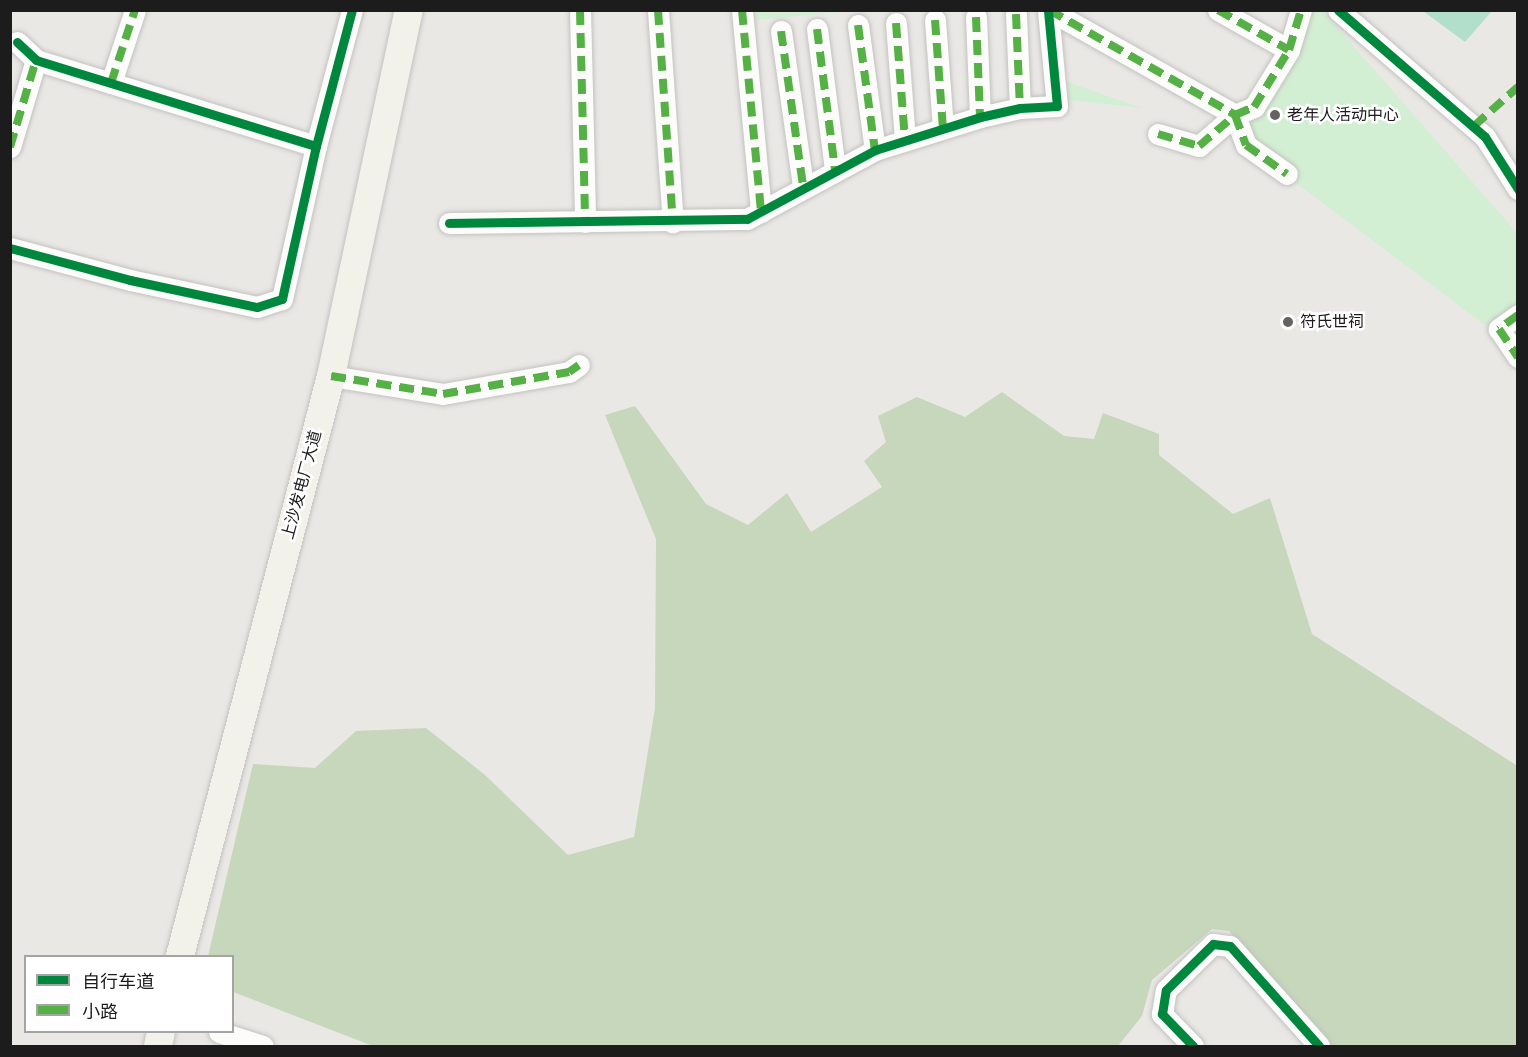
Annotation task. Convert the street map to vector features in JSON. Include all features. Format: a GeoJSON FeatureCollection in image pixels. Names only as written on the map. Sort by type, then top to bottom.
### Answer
{"type":"FeatureCollection","features":[{"type":"Feature","properties":{"kind":"main road","name":"上沙发电厂大道"},"geometry":{"type":"LineString","coordinates":[[181,955],[331,376],[409,10]]}},
{"type":"Feature","properties":{"kind":"street"},"geometry":{"type":"LineString","coordinates":[[111,83],[135,10]]}},
{"type":"Feature","properties":{"kind":"street"},"geometry":{"type":"LineString","coordinates":[[10,248],[130,280],[257,307],[282,299],[316,146],[352,10]]}},
{"type":"Feature","properties":{"kind":"street"},"geometry":{"type":"LineString","coordinates":[[580,10],[585,222]]}},
{"type":"Feature","properties":{"kind":"street"},"geometry":{"type":"LineString","coordinates":[[658,10],[673,222]]}},
{"type":"Feature","properties":{"kind":"street"},"geometry":{"type":"LineString","coordinates":[[742,10],[761,212]]}},
{"type":"Feature","properties":{"kind":"street"},"geometry":{"type":"LineString","coordinates":[[449,223],[738,220],[761,212],[803,186],[875,150],[980,117],[1020,108],[1057,106],[1049,10]]}},
{"type":"Feature","properties":{"kind":"street"},"geometry":{"type":"LineString","coordinates":[[1049,10],[1235,115],[1246,144],[1287,174]]}},
{"type":"Feature","properties":{"kind":"street"},"geometry":{"type":"LineString","coordinates":[[1218,10],[1289,50]]}},
{"type":"Feature","properties":{"kind":"street"},"geometry":{"type":"LineString","coordinates":[[1158,134],[1199,146],[1235,115],[1254,107],[1289,50],[1301,10]]}},
{"type":"Feature","properties":{"kind":"street"},"geometry":{"type":"LineString","coordinates":[[1338,10],[1485,137],[1518,189]]}},
{"type":"Feature","properties":{"kind":"street"},"geometry":{"type":"LineString","coordinates":[[1016,14],[1020,108]]}},
{"type":"Feature","properties":{"kind":"street"},"geometry":{"type":"LineString","coordinates":[[976,16],[980,117]]}},
{"type":"Feature","properties":{"kind":"street"},"geometry":{"type":"LineString","coordinates":[[935,20],[943,128]]}},
{"type":"Feature","properties":{"kind":"street"},"geometry":{"type":"LineString","coordinates":[[896,23],[905,141]]}},
{"type":"Feature","properties":{"kind":"street"},"geometry":{"type":"LineString","coordinates":[[858,25],[875,150]]}},
{"type":"Feature","properties":{"kind":"street"},"geometry":{"type":"LineString","coordinates":[[817,29],[835,170]]}},
{"type":"Feature","properties":{"kind":"street"},"geometry":{"type":"LineString","coordinates":[[781,31],[803,186]]}},
{"type":"Feature","properties":{"kind":"street"},"geometry":{"type":"LineString","coordinates":[[17,42],[36,60],[316,146]]}},
{"type":"Feature","properties":{"kind":"street"},"geometry":{"type":"LineString","coordinates":[[10,147],[36,60]]}},
{"type":"Feature","properties":{"kind":"street"},"geometry":{"type":"LineString","coordinates":[[1518,315],[1498,329],[1518,357]]}},
{"type":"Feature","properties":{"kind":"street"},"geometry":{"type":"LineString","coordinates":[[331,376],[443,394],[569,372],[579,365]]}},
{"type":"Feature","properties":{"kind":"street"},"geometry":{"type":"LineString","coordinates":[[1193,1047],[1162,1014],[1166,990],[1213,944],[1230,946],[1319,1047]]}},
{"type":"Feature","properties":{"kind":"street"},"geometry":{"type":"LineString","coordinates":[[222,1033],[262,1047]]}},
{"type":"Feature","properties":{"kind":"green space"},"geometry":{"type":"Polygon","coordinates":[[[756,10],[851,10],[851,11],[756,20],[756,10]]]}},
{"type":"Feature","properties":{"kind":"green space"},"geometry":{"type":"Polygon","coordinates":[[[1307,11],[1323,11],[1517,233],[1517,315],[1499,329],[1483,324],[1246,145],[1235,115],[1254,107],[1307,11]]]}},
{"type":"Feature","properties":{"kind":"green space"},"geometry":{"type":"Polygon","coordinates":[[[1423,11],[1492,11],[1465,42],[1423,11]]]}},
{"type":"Feature","properties":{"kind":"green space"},"geometry":{"type":"Polygon","coordinates":[[[1068,82],[1142,108],[1068,100],[1068,82]]]}},
{"type":"Feature","properties":{"kind":"green space"},"geometry":{"type":"Polygon","coordinates":[[[1002,392],[1064,436],[1094,439],[1103,413],[1159,434],[1159,455],[1233,514],[1270,498],[1312,634],[1516,765],[1517,1046],[1330,1046],[1229,931],[1212,929],[1152,980],[1142,1016],[1118,1046],[373,1046],[234,992],[234,955],[208,955],[253,764],[315,768],[356,731],[426,728],[485,775],[568,855],[634,837],[655,708],[656,539],[605,415],[635,406],[706,504],[748,525],[787,493],[811,532],[882,487],[864,461],[886,442],[878,416],[917,397],[965,417],[1002,392]]]}},
{"type":"Feature","properties":{"kind":"marked path"},"geometry":{"type":"LineString","coordinates":[[111,83],[135,10]]}},
{"type":"Feature","properties":{"kind":"marked path"},"geometry":{"type":"LineString","coordinates":[[580,10],[585,222]]}},
{"type":"Feature","properties":{"kind":"marked path"},"geometry":{"type":"LineString","coordinates":[[658,10],[673,222]]}},
{"type":"Feature","properties":{"kind":"marked path"},"geometry":{"type":"LineString","coordinates":[[742,10],[761,212]]}},
{"type":"Feature","properties":{"kind":"marked path"},"geometry":{"type":"LineString","coordinates":[[1049,10],[1235,115],[1246,145],[1287,174]]}},
{"type":"Feature","properties":{"kind":"marked path"},"geometry":{"type":"LineString","coordinates":[[1218,10],[1289,50]]}},
{"type":"Feature","properties":{"kind":"marked path"},"geometry":{"type":"LineString","coordinates":[[1158,134],[1199,146],[1235,115],[1254,107],[1289,50],[1301,10]]}},
{"type":"Feature","properties":{"kind":"marked path"},"geometry":{"type":"LineString","coordinates":[[1016,14],[1020,108]]}},
{"type":"Feature","properties":{"kind":"marked path"},"geometry":{"type":"LineString","coordinates":[[976,17],[980,117]]}},
{"type":"Feature","properties":{"kind":"marked path"},"geometry":{"type":"LineString","coordinates":[[935,20],[943,128]]}},
{"type":"Feature","properties":{"kind":"marked path"},"geometry":{"type":"LineString","coordinates":[[896,23],[905,141]]}},
{"type":"Feature","properties":{"kind":"marked path"},"geometry":{"type":"LineString","coordinates":[[858,25],[875,150]]}},
{"type":"Feature","properties":{"kind":"marked path"},"geometry":{"type":"LineString","coordinates":[[817,29],[835,170]]}},
{"type":"Feature","properties":{"kind":"marked path"},"geometry":{"type":"LineString","coordinates":[[781,31],[803,186]]}},
{"type":"Feature","properties":{"kind":"marked path"},"geometry":{"type":"LineString","coordinates":[[10,147],[36,60]]}},
{"type":"Feature","properties":{"kind":"marked path"},"geometry":{"type":"LineString","coordinates":[[1474,126],[1518,87]]}},
{"type":"Feature","properties":{"kind":"marked path"},"geometry":{"type":"LineString","coordinates":[[1518,315],[1499,329],[1518,357]]}},
{"type":"Feature","properties":{"kind":"marked path"},"geometry":{"type":"LineString","coordinates":[[331,376],[443,394],[569,372],[579,365]]}},
{"type":"Feature","properties":{"kind":"cycle path"},"geometry":{"type":"LineString","coordinates":[[17,42],[36,60],[316,146],[352,10]]}},
{"type":"Feature","properties":{"kind":"cycle path"},"geometry":{"type":"LineString","coordinates":[[449,223],[747,219],[875,150],[980,117],[1020,108],[1057,106],[1048,10]]}},
{"type":"Feature","properties":{"kind":"cycle path"},"geometry":{"type":"LineString","coordinates":[[1338,10],[1485,137],[1518,189]]}},
{"type":"Feature","properties":{"kind":"cycle path"},"geometry":{"type":"LineString","coordinates":[[10,248],[130,280],[257,307],[282,299],[316,146]]}},
{"type":"Feature","properties":{"kind":"cycle path"},"geometry":{"type":"LineString","coordinates":[[1193,1046],[1162,1014],[1166,990],[1213,944],[1230,946],[1319,1046]]}},
{"type":"Feature","properties":{"kind":"place","name":"老年人活动中心"},"geometry":{"type":"Point","coordinates":[1275,115]}},
{"type":"Feature","properties":{"kind":"place","name":"符氏世祠"},"geometry":{"type":"Point","coordinates":[1288,322]}}]}
